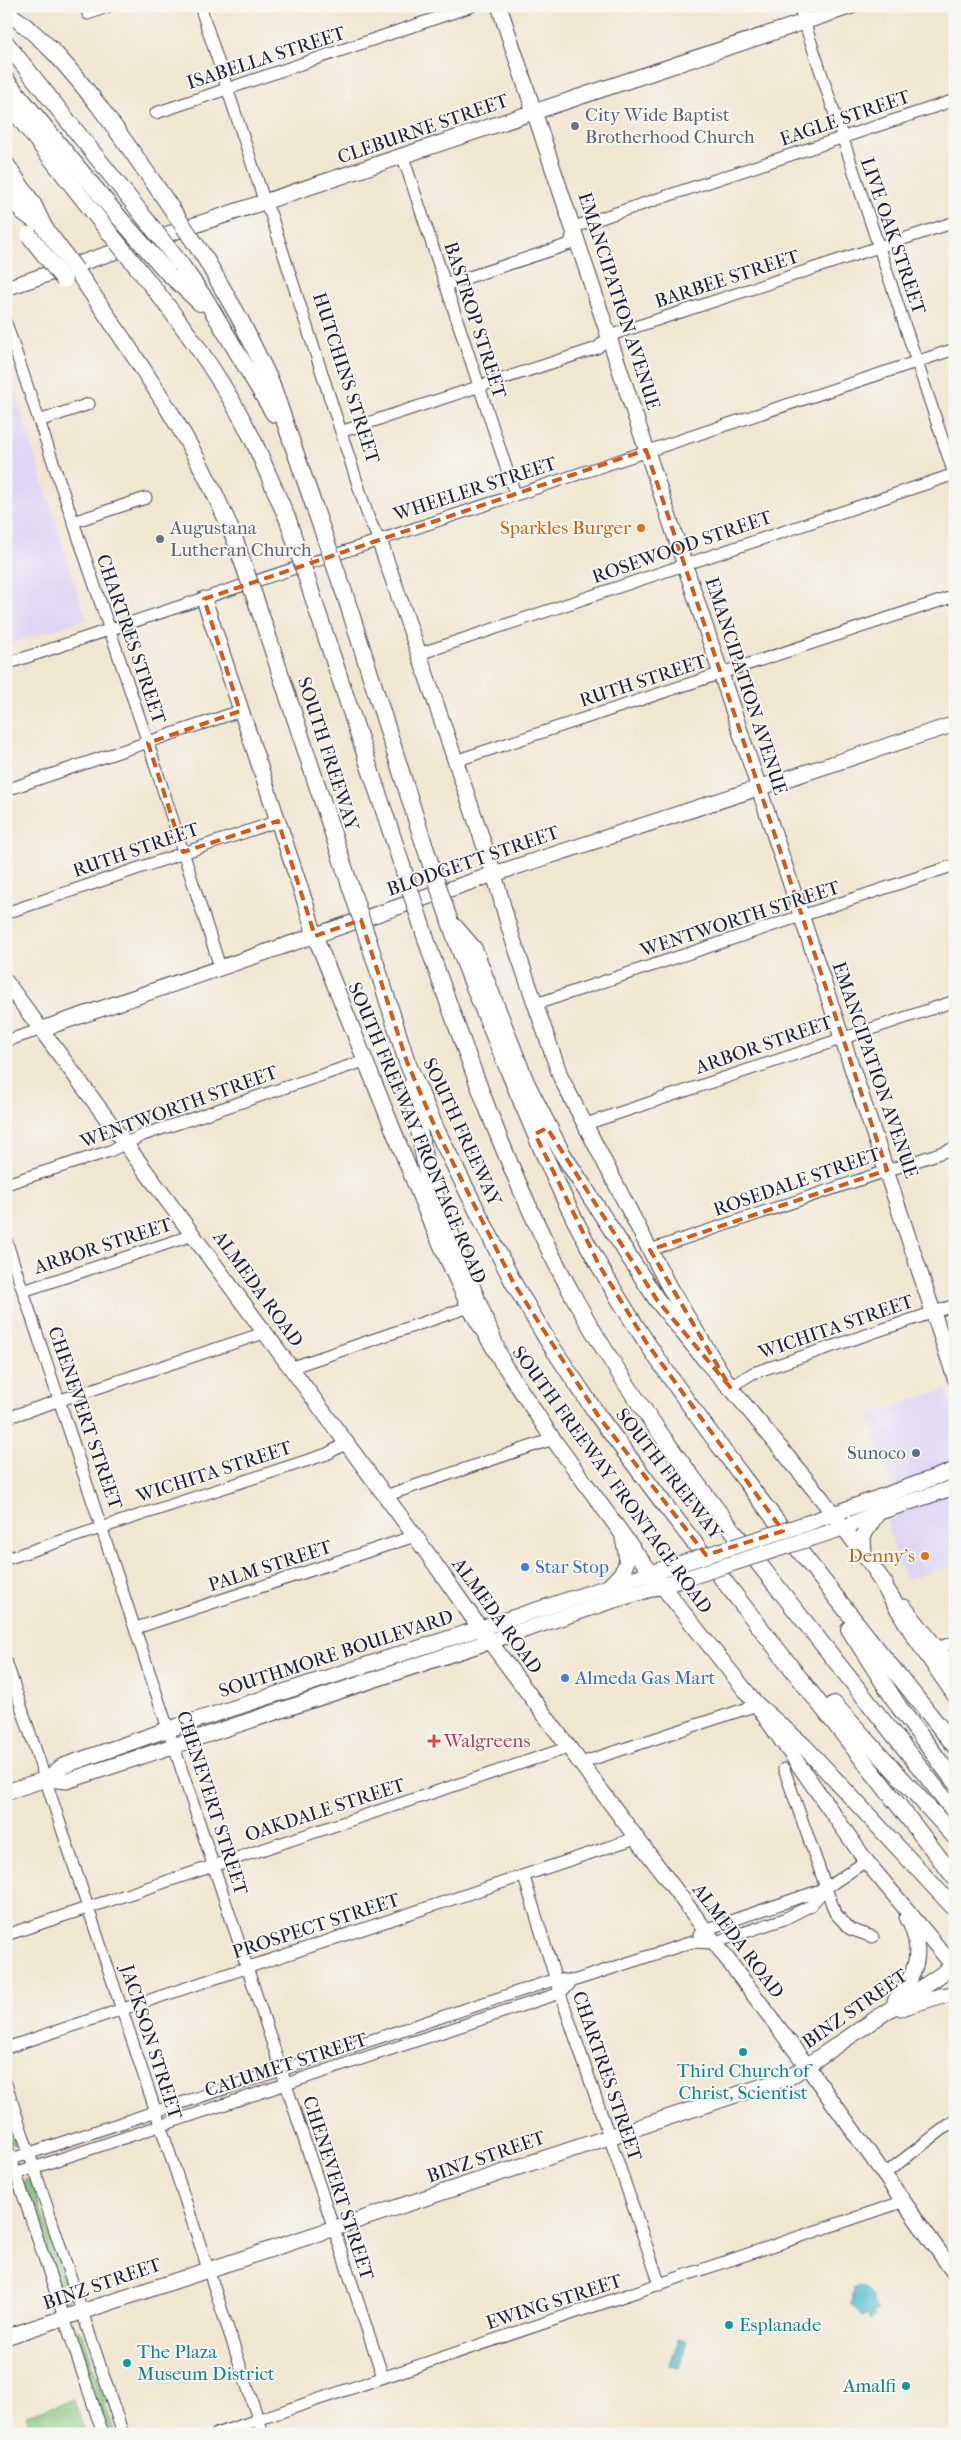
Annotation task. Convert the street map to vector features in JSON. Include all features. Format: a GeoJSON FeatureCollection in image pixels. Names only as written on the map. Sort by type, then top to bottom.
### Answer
{"type":"FeatureCollection","features":[{"type":"Feature","properties":{"kind":"highway"},"geometry":{"type":"LineString","coordinates":[[6,12],[37,35],[73,74],[147,171],[204,258],[240,319],[271,382],[289,430],[306,485],[346,598],[449,919],[467,952],[526,1082],[562,1154],[657,1300],[730,1387]]}},
{"type":"Feature","properties":{"kind":"highway"},"geometry":{"type":"LineString","coordinates":[[6,43],[182,266],[265,397],[306,485]]}},
{"type":"Feature","properties":{"kind":"highway"},"geometry":{"type":"LineString","coordinates":[[6,80],[166,272],[216,318]]}},
{"type":"Feature","properties":{"kind":"highway"},"geometry":{"type":"LineString","coordinates":[[6,101],[186,330],[221,384],[252,438],[288,520],[392,838],[475,1081],[514,1175],[577,1303],[659,1432],[718,1511],[955,1812]]}},
{"type":"Feature","properties":{"kind":"highway"},"geometry":{"type":"LineString","coordinates":[[6,164],[33,204],[44,227]]}},
{"type":"Feature","properties":{"kind":"highway"},"geometry":{"type":"LineString","coordinates":[[6,191],[23,212],[44,227]]}},
{"type":"Feature","properties":{"kind":"highway"},"geometry":{"type":"LineString","coordinates":[[6,208],[64,280],[88,287]]}},
{"type":"Feature","properties":{"kind":"highway","name":"SOUTH FREEWAY"},"geometry":{"type":"LineString","coordinates":[[44,227],[88,287],[182,429],[211,484],[234,540],[264,624],[407,1062],[435,1126],[495,1248],[548,1341],[599,1417],[955,1878]]}},
{"type":"Feature","properties":{"kind":"highway"},"geometry":{"type":"LineString","coordinates":[[467,952],[560,1190],[599,1266],[646,1342],[697,1416],[802,1556],[955,1746]]}},
{"type":"Feature","properties":{"kind":"highway"},"geometry":{"type":"LineString","coordinates":[[407,1062],[428,1174],[502,1362]]}},
{"type":"Feature","properties":{"kind":"highway"},"geometry":{"type":"LineString","coordinates":[[802,1556],[899,1707],[955,1782]]}},
{"type":"Feature","properties":{"kind":"highway"},"geometry":{"type":"LineString","coordinates":[[877,1574],[917,1640],[955,1694]]}},
{"type":"Feature","properties":{"kind":"highway"},"geometry":{"type":"LineString","coordinates":[[725,1580],[872,1748],[955,1838]]}},
{"type":"Feature","properties":{"kind":"highway"},"geometry":{"type":"LineString","coordinates":[[757,1705],[804,1746],[955,1909]]}},
{"type":"Feature","properties":{"kind":"main road","name":"EMANCIPATION AVENUE"},"geometry":{"type":"LineString","coordinates":[[499,6],[955,1378]]}},
{"type":"Feature","properties":{"kind":"main road","name":"CLEBURNE STREET"},"geometry":{"type":"LineString","coordinates":[[6,288],[852,6]]}},
{"type":"Feature","properties":{"kind":"main road","name":"HUTCHINS STREET"},"geometry":{"type":"LineString","coordinates":[[379,540],[455,761]]}},
{"type":"Feature","properties":{"kind":"main road","name":"SOUTH FREEWAY FRONTAGE ROAD"},"geometry":{"type":"LineString","coordinates":[[204,599],[315,936],[412,1180],[469,1308],[553,1439],[651,1573],[757,1705],[866,1861],[954,1966]]}},
{"type":"Feature","properties":{"kind":"main road","name":"BLODGETT STREET"},"geometry":{"type":"LineString","coordinates":[[42,1029],[494,874],[955,724]]}},
{"type":"Feature","properties":{"kind":"main road"},"geometry":{"type":"LineString","coordinates":[[455,761],[494,874],[511,934],[561,1078],[690,1323],[730,1387],[832,1513],[877,1574],[955,1672]]}},
{"type":"Feature","properties":{"kind":"main road","name":"ALMEDA ROAD"},"geometry":{"type":"LineString","coordinates":[[6,982],[415,1536],[490,1642],[807,2066],[954,2273]]}},
{"type":"Feature","properties":{"kind":"main road","name":"SOUTHMORE BOULEVARD"},"geometry":{"type":"LineString","coordinates":[[6,1792],[46,1779],[63,1766],[169,1729],[610,1585],[808,1523],[955,1470]]}},
{"type":"Feature","properties":{"kind":"main road","name":"SOUTHMORE BOULEVARD"},"geometry":{"type":"LineString","coordinates":[[46,1779],[67,1781],[843,1528],[880,1512],[955,1487]]}},
{"type":"Feature","properties":{"kind":"main road"},"geometry":{"type":"LineString","coordinates":[[864,1555],[863,1536],[880,1512]]}},
{"type":"Feature","properties":{"kind":"main road"},"geometry":{"type":"LineString","coordinates":[[610,1585],[626,1568],[627,1556],[621,1532]]}},
{"type":"Feature","properties":{"kind":"main road"},"geometry":{"type":"LineString","coordinates":[[386,1658],[391,1674]]}},
{"type":"Feature","properties":{"kind":"main road"},"geometry":{"type":"LineString","coordinates":[[883,2013],[913,1974],[918,1955],[912,1928],[895,1896]]}},
{"type":"Feature","properties":{"kind":"main road","name":"BINZ STREET"},"geometry":{"type":"LineString","coordinates":[[6,2337],[790,2077],[954,1966]]}},
{"type":"Feature","properties":{"kind":"main road"},"geometry":{"type":"LineString","coordinates":[[883,2013],[940,1996],[955,1994]]}},
{"type":"Feature","properties":{"kind":"street"},"geometry":{"type":"LineString","coordinates":[[88,14],[109,6]]}},
{"type":"Feature","properties":{"kind":"street","name":"HUTCHINS STREET"},"geometry":{"type":"LineString","coordinates":[[200,6],[265,203],[272,215],[370,519],[379,540]]}},
{"type":"Feature","properties":{"kind":"street","name":"ISABELLA STREET"},"geometry":{"type":"LineString","coordinates":[[156,113],[472,6]]}},
{"type":"Feature","properties":{"kind":"street","name":"LIVE OAK STREET"},"geometry":{"type":"LineString","coordinates":[[799,6],[841,138],[955,475]]}},
{"type":"Feature","properties":{"kind":"street","name":"EAGLE STREET"},"geometry":{"type":"LineString","coordinates":[[574,227],[955,100]]}},
{"type":"Feature","properties":{"kind":"street","name":"BASTROP STREET"},"geometry":{"type":"LineString","coordinates":[[403,157],[515,494]]}},
{"type":"Feature","properties":{"kind":"street","name":"BARBEE STREET"},"geometry":{"type":"LineString","coordinates":[[343,431],[597,348],[610,336],[955,222]]}},
{"type":"Feature","properties":{"kind":"street"},"geometry":{"type":"LineString","coordinates":[[445,285],[570,244],[574,227]]}},
{"type":"Feature","properties":{"kind":"street","name":"CHARTRES STREET"},"geometry":{"type":"LineString","coordinates":[[6,323],[148,743],[220,967]]}},
{"type":"Feature","properties":{"kind":"street","name":"WHEELER STREET"},"geometry":{"type":"LineString","coordinates":[[6,664],[955,349]]}},
{"type":"Feature","properties":{"kind":"street"},"geometry":{"type":"LineString","coordinates":[[39,420],[88,404]]}},
{"type":"Feature","properties":{"kind":"street","name":"ROSEWOOD STREET"},"geometry":{"type":"LineString","coordinates":[[419,654],[955,475]]}},
{"type":"Feature","properties":{"kind":"street"},"geometry":{"type":"LineString","coordinates":[[73,522],[146,498]]}},
{"type":"Feature","properties":{"kind":"street","name":"RUTH STREET"},"geometry":{"type":"LineString","coordinates":[[455,761],[955,596]]}},
{"type":"Feature","properties":{"kind":"street"},"geometry":{"type":"LineString","coordinates":[[6,790],[240,711]]}},
{"type":"Feature","properties":{"kind":"street","name":"RUTH STREET"},"geometry":{"type":"LineString","coordinates":[[6,912],[278,821]]}},
{"type":"Feature","properties":{"kind":"street","name":"WENTWORTH STREET"},"geometry":{"type":"LineString","coordinates":[[536,1004],[955,865]]}},
{"type":"Feature","properties":{"kind":"street","name":"ARBOR STREET"},"geometry":{"type":"LineString","coordinates":[[586,1124],[955,1001]]}},
{"type":"Feature","properties":{"kind":"street","name":"BLODGETT STREET"},"geometry":{"type":"LineString","coordinates":[[6,1041],[42,1029]]}},
{"type":"Feature","properties":{"kind":"street","name":"WENTWORTH STREET"},"geometry":{"type":"LineString","coordinates":[[6,1184],[110,1151],[142,1135],[364,1061]]}},
{"type":"Feature","properties":{"kind":"street","name":"ROSEDALE STREET"},"geometry":{"type":"LineString","coordinates":[[650,1250],[955,1148]]}},
{"type":"Feature","properties":{"kind":"street","name":"ARBOR STREET"},"geometry":{"type":"LineString","coordinates":[[23,1291],[193,1234]]}},
{"type":"Feature","properties":{"kind":"street","name":"CHENEVERT STREET"},"geometry":{"type":"LineString","coordinates":[[6,1240],[103,1527],[246,1967],[383,2378]]}},
{"type":"Feature","properties":{"kind":"street","name":"WICHITA STREET"},"geometry":{"type":"LineString","coordinates":[[730,1387],[753,1373],[955,1305]]}},
{"type":"Feature","properties":{"kind":"street"},"geometry":{"type":"LineString","coordinates":[[290,1368],[469,1308]]}},
{"type":"Feature","properties":{"kind":"street"},"geometry":{"type":"LineString","coordinates":[[6,1418],[264,1333]]}},
{"type":"Feature","properties":{"kind":"street"},"geometry":{"type":"LineString","coordinates":[[385,1496],[553,1439]]}},
{"type":"Feature","properties":{"kind":"street","name":"WICHITA STREET"},"geometry":{"type":"LineString","coordinates":[[6,1559],[327,1454],[346,1443]]}},
{"type":"Feature","properties":{"kind":"street","name":"PALM STREET"},"geometry":{"type":"LineString","coordinates":[[136,1628],[415,1536]]}},
{"type":"Feature","properties":{"kind":"street"},"geometry":{"type":"LineString","coordinates":[[936,1648],[955,1642]]}},
{"type":"Feature","properties":{"kind":"street","name":"JACKSON STREET"},"geometry":{"type":"LineString","coordinates":[[6,1661],[263,2434]]}},
{"type":"Feature","properties":{"kind":"street"},"geometry":{"type":"LineString","coordinates":[[581,1763],[757,1705]]}},
{"type":"Feature","properties":{"kind":"street","name":"OAKDALE STREET"},"geometry":{"type":"LineString","coordinates":[[6,1935],[570,1748]]}},
{"type":"Feature","properties":{"kind":"street"},"geometry":{"type":"LineString","coordinates":[[784,1769],[835,1913],[850,1929],[873,1937]]}},
{"type":"Feature","properties":{"kind":"street","name":"PROSPECT STREET"},"geometry":{"type":"LineString","coordinates":[[6,2048],[246,1967],[524,1877],[636,1838]]}},
{"type":"Feature","properties":{"kind":"street"},"geometry":{"type":"LineString","coordinates":[[714,1943],[784,1919],[810,1906],[826,1888],[866,1861]]}},
{"type":"Feature","properties":{"kind":"street","name":"CHARTRES STREET"},"geometry":{"type":"LineString","coordinates":[[524,1877],[560,1993],[660,2285]]}},
{"type":"Feature","properties":{"kind":"street"},"geometry":{"type":"LineString","coordinates":[[704,1930],[826,1888]]}},
{"type":"Feature","properties":{"kind":"street","name":"CALUMET STREET"},"geometry":{"type":"LineString","coordinates":[[692,1942],[704,1930]]}},
{"type":"Feature","properties":{"kind":"street","name":"CALUMET STREET"},"geometry":{"type":"LineString","coordinates":[[11,2175],[560,1993],[573,1981],[692,1942],[714,1943]]}},
{"type":"Feature","properties":{"kind":"street","name":"CALUMET STREET"},"geometry":{"type":"LineString","coordinates":[[9,2160],[556,1979],[573,1981]]}},
{"type":"Feature","properties":{"kind":"street"},"geometry":{"type":"LineString","coordinates":[[6,2084],[122,2434]]}},
{"type":"Feature","properties":{"kind":"street"},"geometry":{"type":"LineString","coordinates":[[883,2175],[955,2120]]}},
{"type":"Feature","properties":{"kind":"street"},"geometry":{"type":"LineString","coordinates":[[6,2144],[11,2175],[103,2434]]}},
{"type":"Feature","properties":{"kind":"street","name":"EWING STREET"},"geometry":{"type":"LineString","coordinates":[[216,2434],[902,2202]]}},
{"type":"Feature","properties":{"kind":"highlighted area"},"geometry":{"type":"Polygon","coordinates":[[[646,450],[887,1170],[650,1250],[730,1387],[657,1300],[547,1128],[535,1134],[599,1265],[646,1342],[783,1531],[706,1555],[599,1417],[513,1282],[435,1127],[407,1062],[361,920],[315,936],[278,821],[183,852],[148,743],[240,711],[204,599],[646,450]]]}},
{"type":"Feature","properties":{"kind":"shaded area"},"geometry":{"type":"Polygon","coordinates":[[[6,364],[86,619],[6,645],[6,364]]]}},
{"type":"Feature","properties":{"kind":"shaded area"},"geometry":{"type":"Polygon","coordinates":[[[946,1389],[955,1420],[955,1565],[905,1580],[886,1521],[902,1515],[869,1415],[946,1389]]]}},
{"type":"Feature","properties":{"kind":"green space"},"geometry":{"type":"Polygon","coordinates":[[[6,2108],[17,2145],[10,2143],[6,2131],[6,2108]]]}},
{"type":"Feature","properties":{"kind":"green space"},"geometry":{"type":"Polygon","coordinates":[[[26,2179],[31,2181],[69,2293],[68,2300],[64,2301],[23,2182],[26,2179]]]}},
{"type":"Feature","properties":{"kind":"green space"},"geometry":{"type":"Polygon","coordinates":[[[77,2330],[82,2333],[115,2434],[106,2434],[74,2333],[77,2330]]]}},
{"type":"Feature","properties":{"kind":"green space"},"geometry":{"type":"Polygon","coordinates":[[[74,2400],[85,2434],[33,2434],[26,2415],[74,2400]]]}},
{"type":"Feature","properties":{"kind":"water"},"geometry":{"type":"Polygon","coordinates":[[[857,2286],[866,2289],[871,2294],[878,2310],[873,2312],[875,2317],[870,2320],[867,2314],[862,2317],[851,2305],[853,2288],[857,2286]]]}},
{"type":"Feature","properties":{"kind":"water"},"geometry":{"type":"Polygon","coordinates":[[[678,2340],[687,2342],[679,2368],[670,2366],[678,2340]]]}},
{"type":"Feature","properties":{"kind":"place","name":"City Wide Baptist Brotherhood Church"},"geometry":{"type":"Point","coordinates":[575,126]}},
{"type":"Feature","properties":{"kind":"place","name":"Sparkles Burger"},"geometry":{"type":"Point","coordinates":[641,528]}},
{"type":"Feature","properties":{"kind":"place","name":"Augustana Lutheran Church"},"geometry":{"type":"Point","coordinates":[160,539]}},
{"type":"Feature","properties":{"kind":"place","name":"Sunoco"},"geometry":{"type":"Point","coordinates":[916,1453]}},
{"type":"Feature","properties":{"kind":"place","name":"Denny's"},"geometry":{"type":"Point","coordinates":[925,1556]}},
{"type":"Feature","properties":{"kind":"place","name":"Star Stop"},"geometry":{"type":"Point","coordinates":[525,1567]}},
{"type":"Feature","properties":{"kind":"place","name":"Almeda Gas Mart"},"geometry":{"type":"Point","coordinates":[565,1678]}},
{"type":"Feature","properties":{"kind":"place","name":"Walgreens"},"geometry":{"type":"Point","coordinates":[434,1741]}},
{"type":"Feature","properties":{"kind":"place","name":"Third Church of Christ, Scientist"},"geometry":{"type":"Point","coordinates":[743,2052]}},
{"type":"Feature","properties":{"kind":"place","name":"Esplanade"},"geometry":{"type":"Point","coordinates":[729,2325]}},
{"type":"Feature","properties":{"kind":"place","name":"The Plaza Museum District"},"geometry":{"type":"Point","coordinates":[127,2363]}},
{"type":"Feature","properties":{"kind":"place","name":"Amalfi"},"geometry":{"type":"Point","coordinates":[906,2386]}}]}
